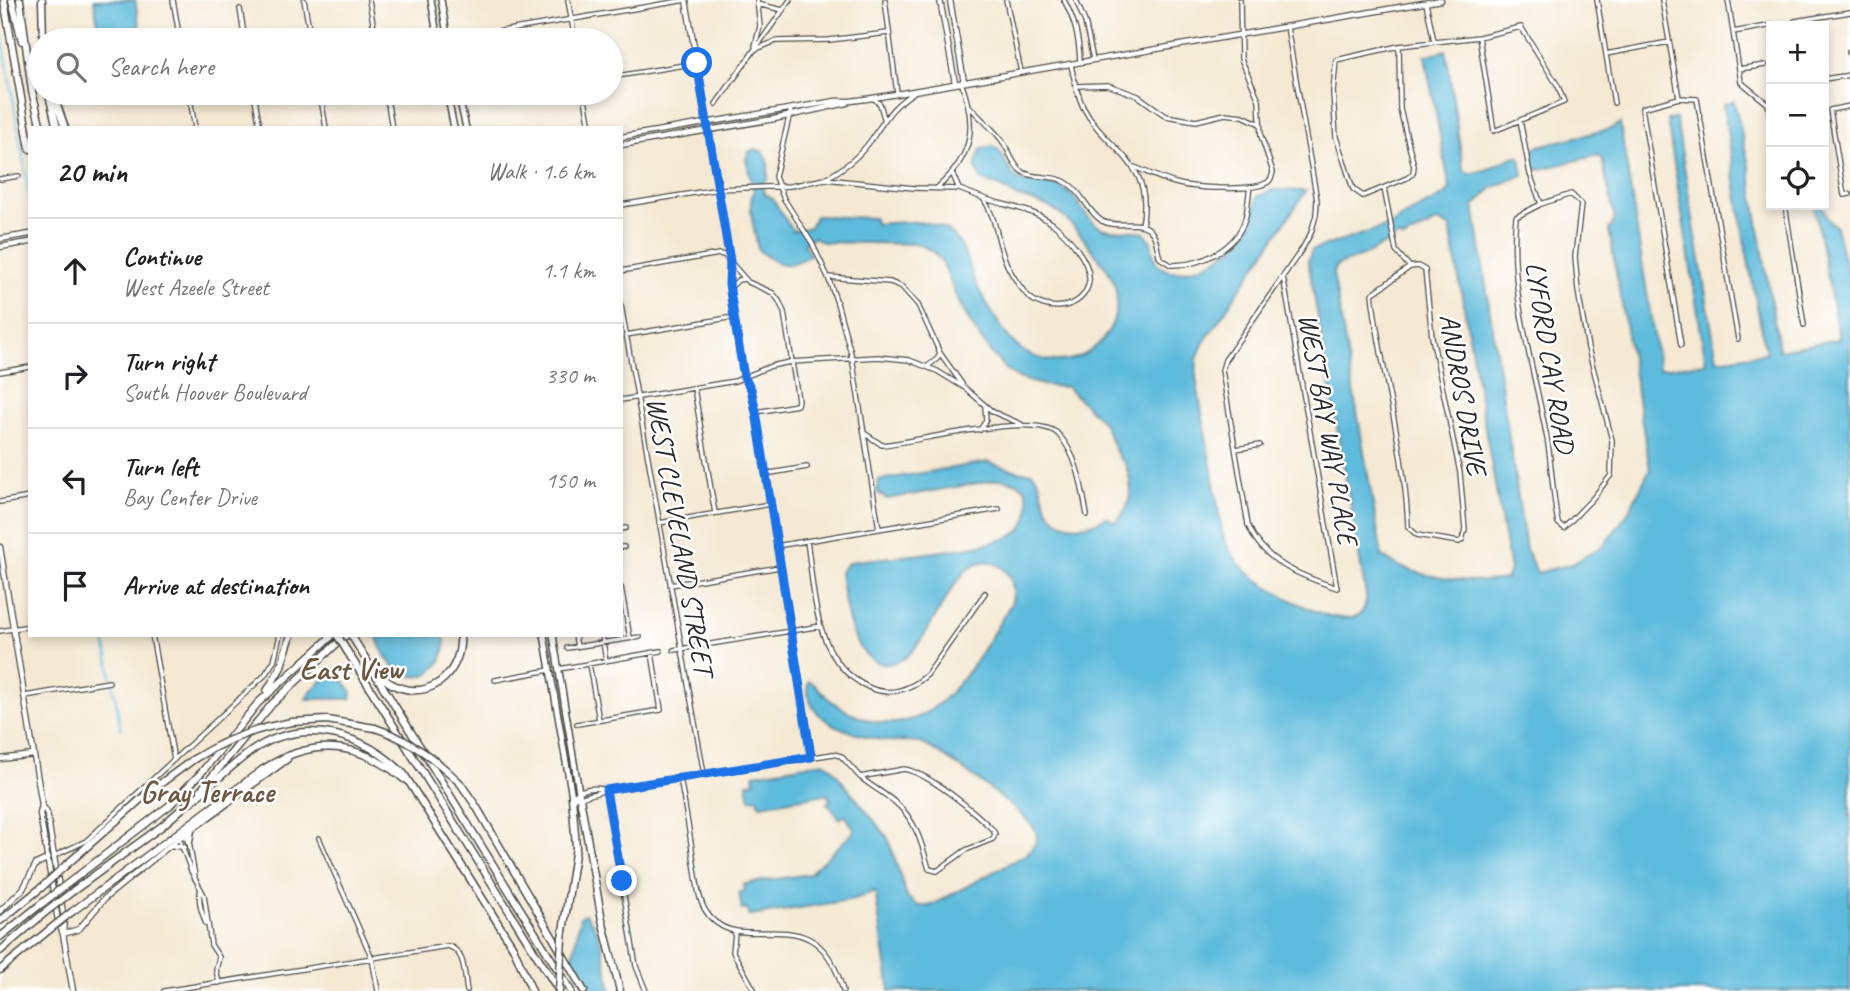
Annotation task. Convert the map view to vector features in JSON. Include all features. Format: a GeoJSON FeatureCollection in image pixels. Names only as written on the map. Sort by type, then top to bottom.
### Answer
{"type":"FeatureCollection","features":[{"type":"Feature","properties":{"kind":"highway"},"geometry":{"type":"LineString","coordinates":[[4,0],[28,138]]}},
{"type":"Feature","properties":{"kind":"highway"},"geometry":{"type":"LineString","coordinates":[[12,0],[28,67]]}},
{"type":"Feature","properties":{"kind":"highway"},"geometry":{"type":"LineString","coordinates":[[20,0],[28,58]]}},
{"type":"Feature","properties":{"kind":"highway"},"geometry":{"type":"LineString","coordinates":[[42,0],[43,28]]}},
{"type":"Feature","properties":{"kind":"highway"},"geometry":{"type":"LineString","coordinates":[[36,105],[41,126]]}},
{"type":"Feature","properties":{"kind":"highway"},"geometry":{"type":"LineString","coordinates":[[53,105],[57,126]]}},
{"type":"Feature","properties":{"kind":"highway"},"geometry":{"type":"LineString","coordinates":[[56,105],[64,126]]}},
{"type":"Feature","properties":{"kind":"highway"},"geometry":{"type":"LineString","coordinates":[[0,937],[170,805],[201,773],[258,703],[280,669],[290,637]]}},
{"type":"Feature","properties":{"kind":"highway"},"geometry":{"type":"LineString","coordinates":[[258,703],[333,637]]}},
{"type":"Feature","properties":{"kind":"highway"},"geometry":{"type":"LineString","coordinates":[[336,637],[559,991]]}},
{"type":"Feature","properties":{"kind":"highway"},"geometry":{"type":"LineString","coordinates":[[184,807],[289,687],[343,637]]}},
{"type":"Feature","properties":{"kind":"highway"},"geometry":{"type":"LineString","coordinates":[[352,637],[570,991]]}},
{"type":"Feature","properties":{"kind":"highway"},"geometry":{"type":"LineString","coordinates":[[357,646],[372,667],[390,682],[405,689],[421,690],[440,682],[453,668],[459,654],[460,637]]}},
{"type":"Feature","properties":{"kind":"highway"},"geometry":{"type":"LineString","coordinates":[[0,921],[141,800],[194,759],[245,734],[292,722],[327,720],[375,728],[400,738],[424,752],[460,783],[584,991]]}},
{"type":"Feature","properties":{"kind":"highway"},"geometry":{"type":"LineString","coordinates":[[0,951],[42,915],[184,807],[256,748],[277,738],[305,733],[334,734],[362,742],[393,762],[404,774],[513,947],[532,991]]}},
{"type":"Feature","properties":{"kind":"highway"},"geometry":{"type":"LineString","coordinates":[[0,970],[149,853],[276,760],[291,753],[325,747],[343,748],[369,755],[411,785]]}},
{"type":"Feature","properties":{"kind":"highway"},"geometry":{"type":"LineString","coordinates":[[181,836],[284,760],[325,747]]}},
{"type":"Feature","properties":{"kind":"highway"},"geometry":{"type":"LineString","coordinates":[[559,991],[562,938],[576,847],[577,795]]}},
{"type":"Feature","properties":{"kind":"highway"},"geometry":{"type":"LineString","coordinates":[[577,795],[602,920],[620,991]]}},
{"type":"Feature","properties":{"kind":"highway"},"geometry":{"type":"LineString","coordinates":[[186,844],[192,828]]}},
{"type":"Feature","properties":{"kind":"main road"},"geometry":{"type":"LineString","coordinates":[[431,0],[436,28]]}},
{"type":"Feature","properties":{"kind":"main road"},"geometry":{"type":"LineString","coordinates":[[441,0],[446,28]]}},
{"type":"Feature","properties":{"kind":"main road"},"geometry":{"type":"LineString","coordinates":[[449,105],[454,126]]}},
{"type":"Feature","properties":{"kind":"main road"},"geometry":{"type":"LineString","coordinates":[[461,105],[466,126]]}},
{"type":"Feature","properties":{"kind":"main road"},"geometry":{"type":"LineString","coordinates":[[544,637],[577,795]]}},
{"type":"Feature","properties":{"kind":"main road"},"geometry":{"type":"LineString","coordinates":[[553,637],[577,795]]}},
{"type":"Feature","properties":{"kind":"main road"},"geometry":{"type":"LineString","coordinates":[[550,670],[559,668]]}},
{"type":"Feature","properties":{"kind":"street"},"geometry":{"type":"LineString","coordinates":[[173,0],[178,28]]}},
{"type":"Feature","properties":{"kind":"street"},"geometry":{"type":"LineString","coordinates":[[304,0],[309,28]]}},
{"type":"Feature","properties":{"kind":"street"},"geometry":{"type":"LineString","coordinates":[[369,0],[374,28]]}},
{"type":"Feature","properties":{"kind":"street"},"geometry":{"type":"LineString","coordinates":[[568,0],[573,28]]}},
{"type":"Feature","properties":{"kind":"street"},"geometry":{"type":"LineString","coordinates":[[518,28],[686,0],[730,261],[734,317],[744,377],[751,389],[756,412],[811,757]]}},
{"type":"Feature","properties":{"kind":"street"},"geometry":{"type":"LineString","coordinates":[[716,104],[790,0]]}},
{"type":"Feature","properties":{"kind":"street"},"geometry":{"type":"LineString","coordinates":[[885,0],[897,93]]}},
{"type":"Feature","properties":{"kind":"street"},"geometry":{"type":"LineString","coordinates":[[940,0],[955,83]]}},
{"type":"Feature","properties":{"kind":"street"},"geometry":{"type":"LineString","coordinates":[[938,187],[953,172],[968,145],[970,133],[970,107],[963,82],[950,0]]}},
{"type":"Feature","properties":{"kind":"street"},"geometry":{"type":"LineString","coordinates":[[1006,0],[1021,72]]}},
{"type":"Feature","properties":{"kind":"street"},"geometry":{"type":"LineString","coordinates":[[1064,0],[1076,28],[1080,61]]}},
{"type":"Feature","properties":{"kind":"street"},"geometry":{"type":"LineString","coordinates":[[1076,0],[1085,22],[1093,59]]}},
{"type":"Feature","properties":{"kind":"street"},"geometry":{"type":"LineString","coordinates":[[1071,62],[1076,86],[1091,120],[1134,166],[1175,183],[1205,189],[1250,187],[1268,183],[1273,172],[1265,154],[1259,124],[1259,100],[1241,60],[1240,0]]}},
{"type":"Feature","properties":{"kind":"street"},"geometry":{"type":"LineString","coordinates":[[623,145],[838,107],[917,89],[1441,0]]}},
{"type":"Feature","properties":{"kind":"street"},"geometry":{"type":"LineString","coordinates":[[1597,0],[1615,103]]}},
{"type":"Feature","properties":{"kind":"street"},"geometry":{"type":"LineString","coordinates":[[1662,0],[1679,98]]}},
{"type":"Feature","properties":{"kind":"street"},"geometry":{"type":"LineString","coordinates":[[1728,0],[1741,82],[1766,102]]}},
{"type":"Feature","properties":{"kind":"street"},"geometry":{"type":"LineString","coordinates":[[754,50],[760,26],[757,2],[783,10]]}},
{"type":"Feature","properties":{"kind":"street"},"geometry":{"type":"LineString","coordinates":[[1426,3],[1434,41]]}},
{"type":"Feature","properties":{"kind":"street"},"geometry":{"type":"LineString","coordinates":[[240,9],[243,28]]}},
{"type":"Feature","properties":{"kind":"street"},"geometry":{"type":"LineString","coordinates":[[1795,21],[1850,12]]}},
{"type":"Feature","properties":{"kind":"street"},"geometry":{"type":"LineString","coordinates":[[1733,32],[1766,26]]}},
{"type":"Feature","properties":{"kind":"street"},"geometry":{"type":"LineString","coordinates":[[1260,445],[1236,449],[1223,370],[1224,360],[1311,233],[1317,215],[1315,186],[1287,27]]}},
{"type":"Feature","properties":{"kind":"street"},"geometry":{"type":"LineString","coordinates":[[1399,46],[1400,109],[1414,166],[1413,173],[1363,196],[1353,189],[1335,137],[1333,92],[1336,60],[1399,46],[1479,37],[1521,27],[1558,86],[1564,102],[1494,131],[1479,37]]}},
{"type":"Feature","properties":{"kind":"street"},"geometry":{"type":"LineString","coordinates":[[754,50],[776,41],[829,40],[888,33]]}},
{"type":"Feature","properties":{"kind":"street"},"geometry":{"type":"LineString","coordinates":[[1606,54],[1670,42]]}},
{"type":"Feature","properties":{"kind":"street"},"geometry":{"type":"LineString","coordinates":[[623,75],[697,63]]}},
{"type":"Feature","properties":{"kind":"street"},"geometry":{"type":"LineString","coordinates":[[1740,69],[1765,65]]}},
{"type":"Feature","properties":{"kind":"street"},"geometry":{"type":"LineString","coordinates":[[1829,78],[1850,75]]}},
{"type":"Feature","properties":{"kind":"street"},"geometry":{"type":"LineString","coordinates":[[1076,86],[1108,85],[1138,96],[1166,116],[1196,121],[1225,114],[1243,116],[1259,124]]}},
{"type":"Feature","properties":{"kind":"street"},"geometry":{"type":"LineString","coordinates":[[623,205],[719,189],[804,185],[825,179],[855,158],[875,135],[891,109],[917,89]]}},
{"type":"Feature","properties":{"kind":"street"},"geometry":{"type":"LineString","coordinates":[[873,98],[880,104],[884,118]]}},
{"type":"Feature","properties":{"kind":"street"},"geometry":{"type":"LineString","coordinates":[[1681,345],[1642,108],[1679,98],[1696,99],[1738,339]]}},
{"type":"Feature","properties":{"kind":"street"},"geometry":{"type":"LineString","coordinates":[[623,137],[836,101],[851,102]]}},
{"type":"Feature","properties":{"kind":"street"},"geometry":{"type":"LineString","coordinates":[[191,105],[195,126]]}},
{"type":"Feature","properties":{"kind":"street"},"geometry":{"type":"LineString","coordinates":[[256,105],[260,126]]}},
{"type":"Feature","properties":{"kind":"street"},"geometry":{"type":"LineString","coordinates":[[322,105],[326,126]]}},
{"type":"Feature","properties":{"kind":"street"},"geometry":{"type":"LineString","coordinates":[[388,105],[391,126]]}},
{"type":"Feature","properties":{"kind":"street"},"geometry":{"type":"LineString","coordinates":[[586,105],[590,126]]}},
{"type":"Feature","properties":{"kind":"street"},"geometry":{"type":"LineString","coordinates":[[1847,194],[1830,110],[1850,106]]}},
{"type":"Feature","properties":{"kind":"street"},"geometry":{"type":"LineString","coordinates":[[970,107],[999,137],[1019,170],[1069,183],[1104,222],[1113,225],[1142,225],[1154,234],[1160,258],[1166,263],[1178,265],[1200,260],[1222,250],[1236,236],[1246,216],[1250,187]]}},
{"type":"Feature","properties":{"kind":"street"},"geometry":{"type":"LineString","coordinates":[[791,109],[775,177],[828,277],[852,357],[879,529]]}},
{"type":"Feature","properties":{"kind":"street"},"geometry":{"type":"LineString","coordinates":[[1520,120],[1530,174],[1541,204]]}},
{"type":"Feature","properties":{"kind":"street"},"geometry":{"type":"LineString","coordinates":[[1134,166],[1144,201],[1142,225]]}},
{"type":"Feature","properties":{"kind":"street"},"geometry":{"type":"LineString","coordinates":[[953,172],[959,189]]}},
{"type":"Feature","properties":{"kind":"street"},"geometry":{"type":"LineString","coordinates":[[0,179],[19,176]]}},
{"type":"Feature","properties":{"kind":"street"},"geometry":{"type":"LineString","coordinates":[[825,179],[914,188],[959,189],[1032,212],[1052,223],[1087,266],[1089,283],[1079,300],[1068,305],[1049,307],[1033,300],[1027,294],[1004,260],[992,210],[983,198]]}},
{"type":"Feature","properties":{"kind":"street"},"geometry":{"type":"LineString","coordinates":[[1384,188],[1396,251],[1410,267]]}},
{"type":"Feature","properties":{"kind":"street","name":"LYFORD CAY ROAD"},"geometry":{"type":"LineString","coordinates":[[1571,194],[1581,204],[1575,257],[1578,291],[1588,348],[1612,440],[1611,475],[1564,528],[1558,523],[1548,446],[1523,329],[1514,239],[1516,217],[1541,204],[1571,194]]}},
{"type":"Feature","properties":{"kind":"street"},"geometry":{"type":"LineString","coordinates":[[1786,210],[1804,325]]}},
{"type":"Feature","properties":{"kind":"street"},"geometry":{"type":"LineString","coordinates":[[0,239],[28,234]]}},
{"type":"Feature","properties":{"kind":"street"},"geometry":{"type":"LineString","coordinates":[[0,247],[28,243]]}},
{"type":"Feature","properties":{"kind":"street"},"geometry":{"type":"LineString","coordinates":[[623,271],[719,254],[724,255],[745,279],[773,293],[784,312],[797,405],[756,412]]}},
{"type":"Feature","properties":{"kind":"street","name":"ANDROS DRIVE"},"geometry":{"type":"LineString","coordinates":[[1418,265],[1425,270],[1432,337],[1460,473],[1465,529],[1462,540],[1452,542],[1417,535],[1408,527],[1400,446],[1377,340],[1371,294],[1410,267],[1418,265]]}},
{"type":"Feature","properties":{"kind":"street","name":"WEST BAY WAY PLACE"},"geometry":{"type":"LineString","coordinates":[[1236,449],[1248,525],[1254,539],[1265,552],[1296,575],[1337,588],[1283,276]]}},
{"type":"Feature","properties":{"kind":"street"},"geometry":{"type":"LineString","coordinates":[[828,277],[879,281],[902,287],[918,305],[940,353],[965,388]]}},
{"type":"Feature","properties":{"kind":"street"},"geometry":{"type":"LineString","coordinates":[[730,289],[733,284],[745,279]]}},
{"type":"Feature","properties":{"kind":"street","name":"WEST CLEVELAND STREET"},"geometry":{"type":"LineString","coordinates":[[623,317],[704,774]]}},
{"type":"Feature","properties":{"kind":"street"},"geometry":{"type":"LineString","coordinates":[[626,335],[734,317]]}},
{"type":"Feature","properties":{"kind":"street"},"geometry":{"type":"LineString","coordinates":[[926,366],[937,359],[940,353]]}},
{"type":"Feature","properties":{"kind":"street"},"geometry":{"type":"LineString","coordinates":[[623,400],[736,381],[771,366],[790,362],[852,357],[894,358],[926,366],[952,378],[999,416],[1021,424],[1045,427],[1056,433],[1066,446],[1081,480],[1087,515]]}},
{"type":"Feature","properties":{"kind":"street"},"geometry":{"type":"LineString","coordinates":[[0,372],[28,369]]}},
{"type":"Feature","properties":{"kind":"street"},"geometry":{"type":"LineString","coordinates":[[694,388],[715,513]]}},
{"type":"Feature","properties":{"kind":"street"},"geometry":{"type":"LineString","coordinates":[[979,430],[986,420],[985,407]]}},
{"type":"Feature","properties":{"kind":"street"},"geometry":{"type":"LineString","coordinates":[[864,433],[881,445],[1021,424]]}},
{"type":"Feature","properties":{"kind":"street"},"geometry":{"type":"LineString","coordinates":[[765,474],[807,467]]}},
{"type":"Feature","properties":{"kind":"street"},"geometry":{"type":"LineString","coordinates":[[0,502],[28,497]]}},
{"type":"Feature","properties":{"kind":"street"},"geometry":{"type":"LineString","coordinates":[[659,523],[770,504]]}},
{"type":"Feature","properties":{"kind":"street"},"geometry":{"type":"LineString","coordinates":[[776,546],[999,509]]}},
{"type":"Feature","properties":{"kind":"street"},"geometry":{"type":"LineString","coordinates":[[807,541],[821,626],[834,659],[852,677],[875,690],[898,691],[919,683],[933,669],[985,593]]}},
{"type":"Feature","properties":{"kind":"street"},"geometry":{"type":"LineString","coordinates":[[0,547],[33,755],[42,805],[47,813],[64,919],[63,933]]}},
{"type":"Feature","properties":{"kind":"street"},"geometry":{"type":"LineString","coordinates":[[670,585],[780,567]]}},
{"type":"Feature","properties":{"kind":"street"},"geometry":{"type":"LineString","coordinates":[[623,610],[630,638]]}},
{"type":"Feature","properties":{"kind":"street"},"geometry":{"type":"LineString","coordinates":[[0,631],[28,626]]}},
{"type":"Feature","properties":{"kind":"street"},"geometry":{"type":"LineString","coordinates":[[674,650],[821,626]]}},
{"type":"Feature","properties":{"kind":"street"},"geometry":{"type":"LineString","coordinates":[[152,637],[174,760]]}},
{"type":"Feature","properties":{"kind":"street"},"geometry":{"type":"LineString","coordinates":[[0,911],[23,889],[36,864],[86,841],[264,676],[274,661],[280,637]]}},
{"type":"Feature","properties":{"kind":"street"},"geometry":{"type":"LineString","coordinates":[[575,637],[577,647]]}},
{"type":"Feature","properties":{"kind":"street"},"geometry":{"type":"LineString","coordinates":[[602,637],[606,660]]}},
{"type":"Feature","properties":{"kind":"street"},"geometry":{"type":"LineString","coordinates":[[566,649],[640,637]]}},
{"type":"Feature","properties":{"kind":"street"},"geometry":{"type":"LineString","coordinates":[[559,668],[661,651]]}},
{"type":"Feature","properties":{"kind":"street"},"geometry":{"type":"LineString","coordinates":[[577,724],[661,710],[652,653]]}},
{"type":"Feature","properties":{"kind":"street"},"geometry":{"type":"LineString","coordinates":[[589,663],[599,720]]}},
{"type":"Feature","properties":{"kind":"street"},"geometry":{"type":"LineString","coordinates":[[495,680],[550,670]]}},
{"type":"Feature","properties":{"kind":"street"},"geometry":{"type":"LineString","coordinates":[[24,696],[109,682]]}},
{"type":"Feature","properties":{"kind":"street"},"geometry":{"type":"LineString","coordinates":[[0,759],[33,755]]}},
{"type":"Feature","properties":{"kind":"street"},"geometry":{"type":"LineString","coordinates":[[577,795],[811,757],[838,755],[860,777],[897,804],[906,814],[921,839],[929,869],[932,871],[937,871],[966,850],[989,842],[995,834],[971,810],[910,770],[860,777]]}},
{"type":"Feature","properties":{"kind":"street"},"geometry":{"type":"LineString","coordinates":[[680,778],[701,902],[712,919],[735,932],[782,931],[809,939],[832,959],[843,991]]}},
{"type":"Feature","properties":{"kind":"street"},"geometry":{"type":"LineString","coordinates":[[606,790],[636,966],[646,991]]}},
{"type":"Feature","properties":{"kind":"street"},"geometry":{"type":"LineString","coordinates":[[42,805],[40,814],[47,859],[73,991]]}},
{"type":"Feature","properties":{"kind":"street"},"geometry":{"type":"LineString","coordinates":[[63,933],[79,929],[105,898],[181,836],[201,889],[200,909],[211,945],[219,957],[216,970],[219,983]]}},
{"type":"Feature","properties":{"kind":"street"},"geometry":{"type":"LineString","coordinates":[[319,838],[372,958],[378,991]]}},
{"type":"Feature","properties":{"kind":"street"},"geometry":{"type":"LineString","coordinates":[[170,845],[186,844]]}},
{"type":"Feature","properties":{"kind":"street"},"geometry":{"type":"LineString","coordinates":[[735,932],[733,952],[755,991]]}},
{"type":"Feature","properties":{"kind":"street"},"geometry":{"type":"LineString","coordinates":[[164,991],[447,946],[455,948],[461,956],[467,991]]}},
{"type":"Feature","properties":{"kind":"water"},"geometry":{"type":"Polygon","coordinates":[[[94,0],[135,0],[140,28],[98,28],[94,0]]]}},
{"type":"Feature","properties":{"kind":"water"},"geometry":{"type":"Polygon","coordinates":[[[1446,50],[1463,169],[1469,174],[1488,169],[1515,156],[1520,157],[1523,175],[1492,188],[1474,206],[1526,550],[1537,573],[1572,564],[1603,546],[1628,513],[1650,469],[1609,230],[1615,220],[1602,159],[1598,155],[1538,170],[1533,164],[1534,150],[1539,146],[1610,129],[1620,123],[1659,369],[1706,363],[1667,120],[1676,119],[1717,360],[1766,353],[1723,105],[1734,101],[1748,161],[1779,350],[1839,339],[1815,210],[1824,210],[1827,218],[1836,227],[1850,283],[1850,991],[890,991],[875,891],[855,899],[749,916],[747,909],[742,910],[739,892],[745,891],[744,884],[809,874],[853,833],[854,829],[845,815],[840,819],[827,803],[831,800],[826,794],[760,805],[758,798],[750,799],[747,783],[755,781],[754,774],[823,762],[830,766],[888,838],[907,897],[918,906],[930,906],[1027,854],[1037,841],[1035,830],[1016,810],[945,757],[920,743],[888,741],[843,729],[822,717],[810,701],[807,688],[809,681],[832,701],[857,716],[885,723],[909,720],[931,709],[951,693],[984,649],[1011,604],[1012,583],[1008,574],[993,563],[975,564],[959,580],[922,639],[907,657],[889,664],[876,662],[865,654],[851,629],[844,598],[840,572],[848,563],[965,548],[1005,539],[1022,529],[1028,512],[1025,488],[1018,483],[1001,479],[887,499],[877,492],[879,480],[988,462],[1021,472],[1032,472],[1039,483],[1045,503],[1056,519],[1080,526],[1106,517],[1116,522],[1126,508],[1131,493],[1130,478],[1124,461],[1119,458],[1103,422],[1067,387],[1043,385],[1019,378],[1001,364],[968,319],[940,260],[928,249],[918,244],[821,242],[814,237],[804,245],[810,255],[789,264],[778,263],[758,250],[751,212],[754,192],[746,159],[749,152],[755,149],[766,157],[767,180],[762,183],[764,194],[772,198],[793,231],[810,227],[815,216],[874,218],[875,224],[927,223],[943,228],[960,244],[980,292],[1009,337],[1016,345],[1034,356],[1058,361],[1073,359],[1086,353],[1098,345],[1107,334],[1116,307],[1112,278],[1087,243],[1058,212],[981,179],[975,166],[981,149],[993,146],[997,149],[1019,180],[1060,187],[1102,228],[1144,233],[1150,240],[1156,263],[1168,270],[1180,271],[1205,264],[1238,243],[1247,232],[1258,196],[1273,190],[1306,191],[1203,344],[1197,359],[1196,378],[1223,536],[1234,557],[1253,576],[1290,600],[1333,617],[1350,618],[1362,611],[1366,595],[1308,260],[1312,250],[1394,224],[1400,218],[1445,195],[1450,189],[1425,56],[1446,50]],[[1438,221],[1403,239],[1399,236],[1367,254],[1336,266],[1333,273],[1382,556],[1393,563],[1424,574],[1460,580],[1506,579],[1510,570],[1450,227],[1438,221]]]}},
{"type":"Feature","properties":{"kind":"water"},"geometry":{"type":"Polygon","coordinates":[[[377,637],[444,637],[445,645],[440,662],[428,674],[420,676],[401,672],[393,666],[377,637]]]}},
{"type":"Feature","properties":{"kind":"water"},"geometry":{"type":"Polygon","coordinates":[[[335,669],[352,692],[351,699],[306,699],[312,690],[335,669]]]}},
{"type":"Feature","properties":{"kind":"water"},"geometry":{"type":"Polygon","coordinates":[[[585,914],[600,940],[611,991],[588,991],[572,961],[580,917],[585,914]]]}},
{"type":"Feature","properties":{"kind":"waterway"},"geometry":{"type":"LineString","coordinates":[[2,34],[28,187]]}},
{"type":"Feature","properties":{"kind":"waterway"},"geometry":{"type":"LineString","coordinates":[[104,637],[121,730]]}},
{"type":"Feature","properties":{"kind":"district","name":"East View"},"geometry":{"type":"Point","coordinates":[351,669]}},
{"type":"Feature","properties":{"kind":"district","name":"Gray Terrace"},"geometry":{"type":"Point","coordinates":[207,792]}},
{"type":"Feature","properties":{"kind":"route"},"geometry":{"type":"LineString","coordinates":[[622,881],[606,790],[811,757],[756,412],[751,389],[744,377],[734,317],[729,284],[730,261],[697,63]]}}]}
